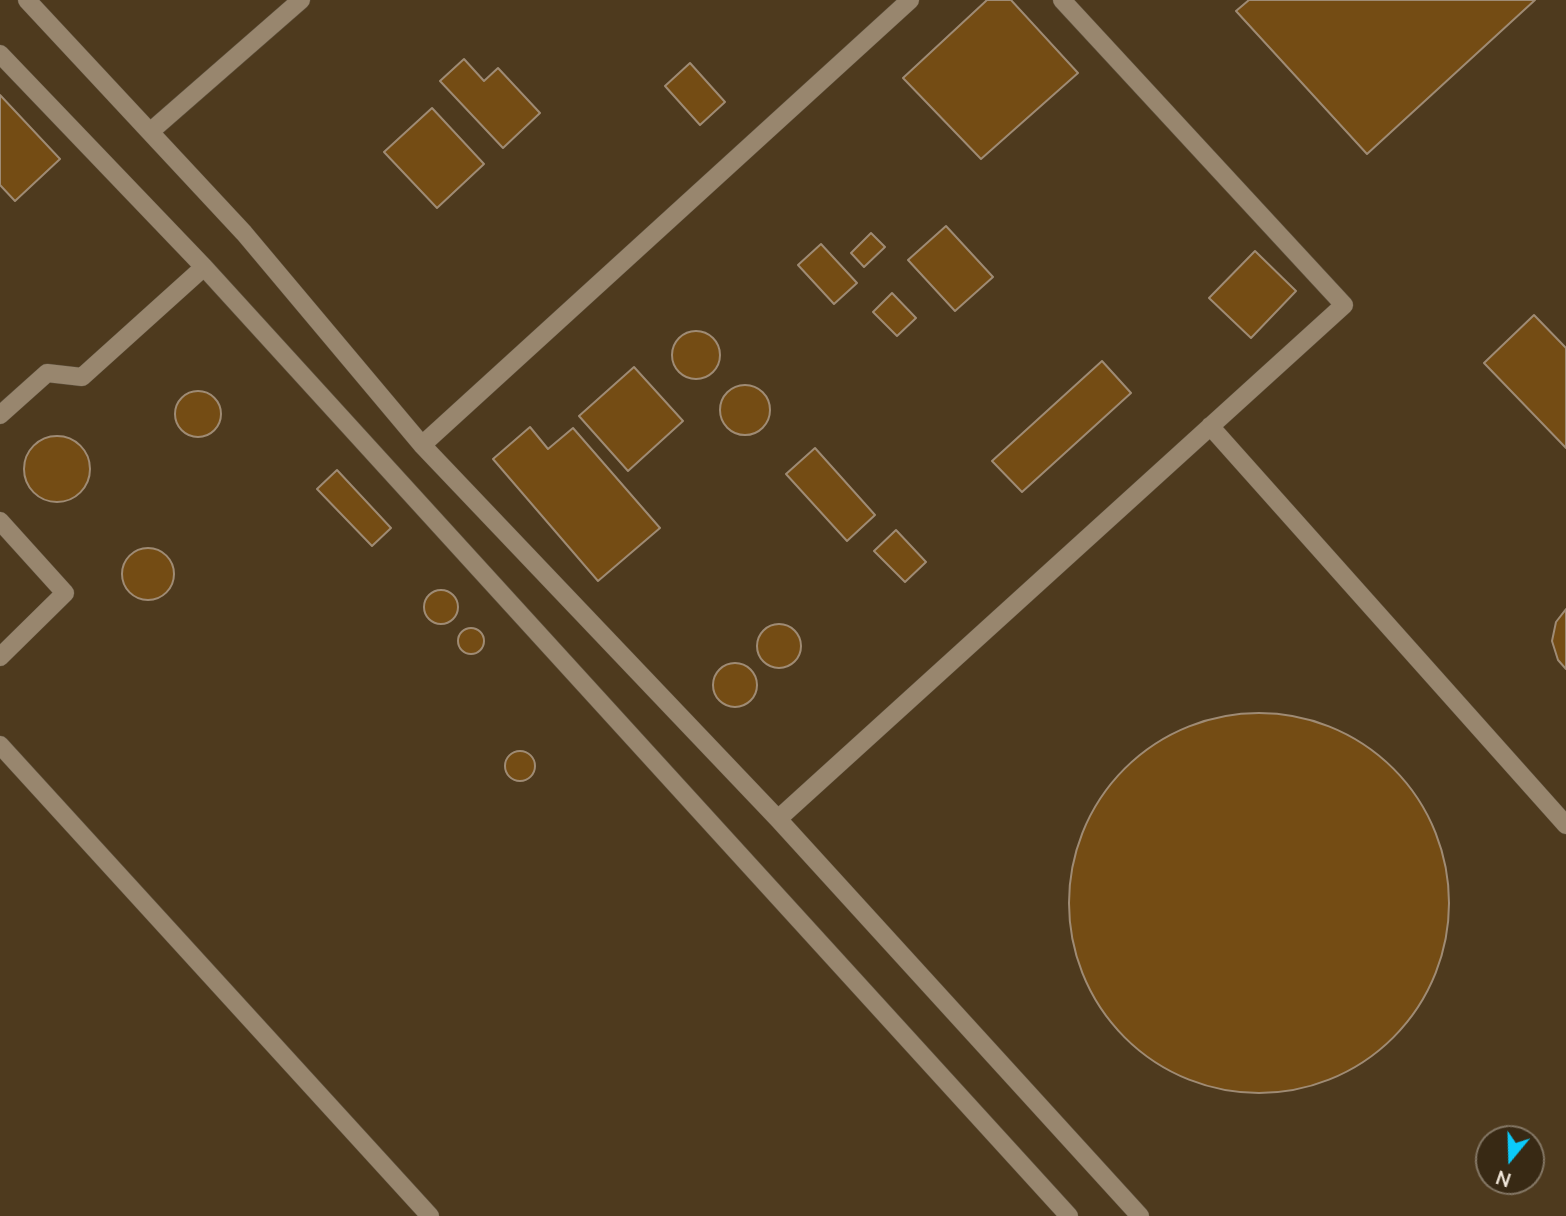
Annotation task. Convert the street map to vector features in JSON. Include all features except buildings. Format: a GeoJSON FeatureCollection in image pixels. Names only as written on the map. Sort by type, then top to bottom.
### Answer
{"type":"FeatureCollection","features":[{"type":"Feature","properties":{"kind":"lane"},"geometry":{"type":"LineString","coordinates":[[27,0],[244,233],[422,445],[778,819],[1140,1216]]}},
{"type":"Feature","properties":{"kind":"lane"},"geometry":{"type":"LineString","coordinates":[[151,131],[301,0]]}},
{"type":"Feature","properties":{"kind":"lane"},"geometry":{"type":"LineString","coordinates":[[422,445],[910,0]]}},
{"type":"Feature","properties":{"kind":"lane"},"geometry":{"type":"LineString","coordinates":[[778,819],[1344,305],[1062,0]]}},
{"type":"Feature","properties":{"kind":"lane"},"geometry":{"type":"LineString","coordinates":[[0,54],[204,267],[1069,1216]]}},
{"type":"Feature","properties":{"kind":"lane"},"geometry":{"type":"LineString","coordinates":[[0,415],[47,373],[82,377],[204,267]]}},
{"type":"Feature","properties":{"kind":"lane"},"geometry":{"type":"LineString","coordinates":[[1210,426],[1566,825]]}},
{"type":"Feature","properties":{"kind":"lane"},"geometry":{"type":"LineString","coordinates":[[0,521],[65,593],[0,657]]}},
{"type":"Feature","properties":{"kind":"lane"},"geometry":{"type":"LineString","coordinates":[[0,745],[430,1216]]}},
{"type":"Feature","properties":{"kind":"shaded area"},"geometry":{"type":"Polygon","coordinates":[[[0,0],[1566,0],[1566,1216],[0,1216],[0,0]]]}}]}
